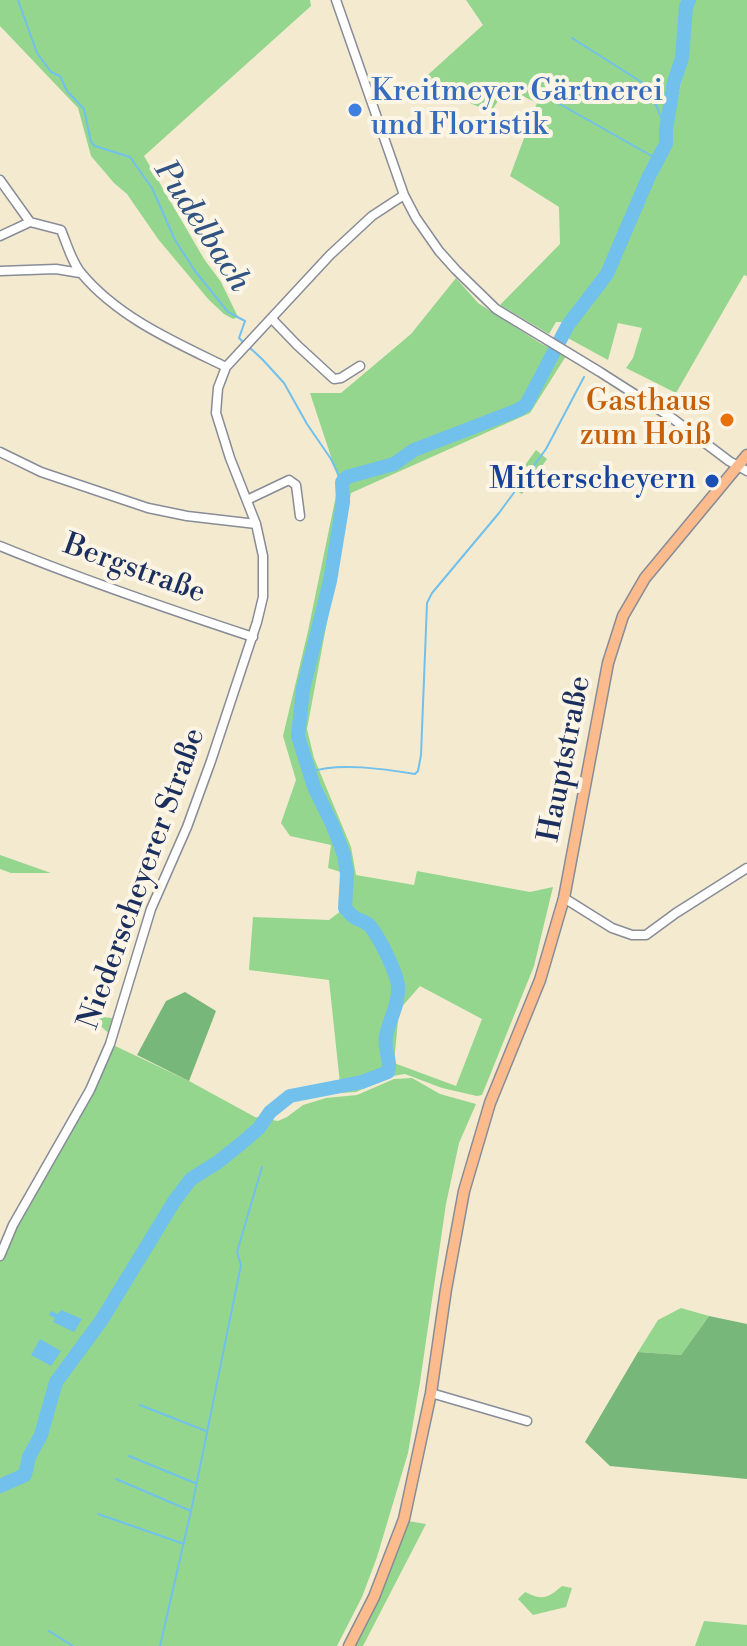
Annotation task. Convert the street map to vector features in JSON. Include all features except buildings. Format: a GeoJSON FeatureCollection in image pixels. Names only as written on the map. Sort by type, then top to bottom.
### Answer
{"type":"FeatureCollection","features":[{"type":"Feature","properties":{"kind":"main road","name":"Hauptstraße"},"geometry":{"type":"LineString","coordinates":[[349,1646],[374,1597],[404,1519],[422,1444],[464,1191],[490,1103],[540,980],[564,898],[608,663],[623,616],[645,578],[742,468],[747,455]]}},
{"type":"Feature","properties":{"kind":"street"},"geometry":{"type":"LineString","coordinates":[[336,0],[404,195],[439,251],[496,309],[672,418],[742,468]]}},
{"type":"Feature","properties":{"kind":"street"},"geometry":{"type":"LineString","coordinates":[[1,179],[30,222]]}},
{"type":"Feature","properties":{"kind":"street","name":"Niederscheyerer Straße"},"geometry":{"type":"LineString","coordinates":[[0,1256],[13,1225],[90,1090],[110,1044],[151,909],[192,814],[253,637],[263,597],[263,556],[256,524],[216,413],[218,388],[226,367],[330,255],[372,216],[404,195]]}},
{"type":"Feature","properties":{"kind":"street"},"geometry":{"type":"LineString","coordinates":[[0,236],[30,222],[61,230],[80,273],[129,317],[226,367]]}},
{"type":"Feature","properties":{"kind":"street"},"geometry":{"type":"LineString","coordinates":[[0,271],[43,269],[80,273]]}},
{"type":"Feature","properties":{"kind":"street"},"geometry":{"type":"LineString","coordinates":[[272,319],[334,379],[360,366]]}},
{"type":"Feature","properties":{"kind":"street","name":"Bergstraße"},"geometry":{"type":"LineString","coordinates":[[0,452],[41,472],[148,508],[256,524]]}},
{"type":"Feature","properties":{"kind":"street"},"geometry":{"type":"LineString","coordinates":[[247,500],[289,480],[296,485],[300,516]]}},
{"type":"Feature","properties":{"kind":"street","name":"Bergstraße"},"geometry":{"type":"LineString","coordinates":[[0,546],[101,585],[253,637]]}},
{"type":"Feature","properties":{"kind":"street"},"geometry":{"type":"LineString","coordinates":[[564,898],[612,928],[632,935],[646,935],[747,868]]}},
{"type":"Feature","properties":{"kind":"street"},"geometry":{"type":"LineString","coordinates":[[431,1393],[527,1421]]}},
{"type":"Feature","properties":{"kind":"green space"},"geometry":{"type":"Polygon","coordinates":[[[0,0],[310,0],[311,6],[144,156],[204,259],[221,282],[238,317],[233,319],[224,314],[209,300],[158,239],[127,194],[91,156],[78,108],[0,26],[0,0]]]}},
{"type":"Feature","properties":{"kind":"green space"},"geometry":{"type":"Polygon","coordinates":[[[466,0],[689,0],[666,144],[645,172],[602,271],[565,322],[556,322],[549,334],[500,305],[560,244],[559,207],[510,176],[537,103],[506,88],[491,112],[420,82],[483,25],[466,0]]]}},
{"type":"Feature","properties":{"kind":"green space"},"geometry":{"type":"Polygon","coordinates":[[[692,0],[747,0],[747,276],[744,275],[676,393],[626,368],[633,358],[642,328],[618,323],[608,360],[566,337],[607,281],[663,159],[686,59],[692,0]]]}},
{"type":"Feature","properties":{"kind":"green space"},"geometry":{"type":"Polygon","coordinates":[[[456,278],[478,303],[566,356],[530,413],[351,493],[307,729],[314,758],[351,847],[356,875],[414,885],[417,871],[530,892],[553,887],[534,966],[482,1095],[477,1096],[442,1088],[405,1074],[356,1092],[341,1093],[329,980],[249,970],[253,917],[329,920],[345,908],[347,874],[328,868],[331,845],[290,836],[281,823],[296,780],[283,736],[339,481],[310,393],[341,393],[411,334],[456,278]],[[420,986],[399,1010],[394,1063],[456,1086],[482,1019],[420,986]]]}},
{"type":"Feature","properties":{"kind":"green space"},"geometry":{"type":"Polygon","coordinates":[[[536,450],[547,459],[522,494],[509,487],[536,450]]]}},
{"type":"Feature","properties":{"kind":"green space"},"geometry":{"type":"Polygon","coordinates":[[[0,855],[51,873],[11,873],[0,869],[0,855]]]}},
{"type":"Feature","properties":{"kind":"green space"},"geometry":{"type":"Polygon","coordinates":[[[185,992],[216,1011],[189,1081],[137,1055],[166,1001],[185,992]]]}},
{"type":"Feature","properties":{"kind":"green space"},"geometry":{"type":"Polygon","coordinates":[[[88,1015],[119,1019],[113,1037],[88,1015]]]}},
{"type":"Feature","properties":{"kind":"green space"},"geometry":{"type":"Polygon","coordinates":[[[113,1037],[111,1044],[255,1117],[278,1121],[303,1105],[326,1098],[357,1095],[394,1079],[412,1078],[440,1094],[476,1104],[459,1143],[446,1204],[408,1453],[377,1557],[362,1597],[337,1646],[0,1646],[0,1256],[13,1225],[90,1090],[113,1037]]]}},
{"type":"Feature","properties":{"kind":"green space"},"geometry":{"type":"Polygon","coordinates":[[[681,1308],[709,1316],[681,1355],[638,1352],[658,1320],[681,1308]]]}},
{"type":"Feature","properties":{"kind":"green space"},"geometry":{"type":"Polygon","coordinates":[[[709,1316],[747,1324],[747,1479],[610,1466],[585,1442],[638,1352],[681,1355],[709,1316]]]}},
{"type":"Feature","properties":{"kind":"green space"},"geometry":{"type":"Polygon","coordinates":[[[408,1521],[426,1524],[363,1646],[354,1646],[387,1578],[408,1521]]]}},
{"type":"Feature","properties":{"kind":"green space"},"geometry":{"type":"Polygon","coordinates":[[[562,1586],[572,1588],[566,1607],[533,1615],[518,1599],[525,1592],[545,1597],[562,1586]]]}},
{"type":"Feature","properties":{"kind":"green space"},"geometry":{"type":"Polygon","coordinates":[[[704,1621],[747,1625],[747,1646],[695,1646],[704,1621]]]}},
{"type":"Feature","properties":{"kind":"water"},"geometry":{"type":"Polygon","coordinates":[[[61,1310],[82,1319],[74,1332],[53,1322],[55,1318],[49,1315],[51,1311],[58,1314],[61,1310]]]}},
{"type":"Feature","properties":{"kind":"water"},"geometry":{"type":"Polygon","coordinates":[[[40,1339],[61,1351],[51,1366],[31,1355],[40,1339]]]}},
{"type":"Feature","properties":{"kind":"waterway","name":"Pudelbach"},"geometry":{"type":"LineString","coordinates":[[18,0],[37,53],[51,72],[60,76],[67,91],[84,109],[91,142],[130,157],[152,188],[175,240],[195,271],[228,312],[245,321],[239,338],[243,342]]}},
{"type":"Feature","properties":{"kind":"waterway"},"geometry":{"type":"LineString","coordinates":[[0,1486],[25,1475],[29,1457],[41,1435],[56,1382],[101,1321],[191,1179],[243,1142],[259,1128],[270,1112],[290,1096],[362,1082],[388,1072],[385,1041],[397,1000],[395,974],[374,931],[345,908],[347,874],[344,855],[314,787],[298,736],[303,689],[330,581],[343,502],[342,482],[347,477],[394,464],[414,450],[526,405],[568,325],[607,274],[666,144],[689,0]]}},
{"type":"Feature","properties":{"kind":"waterway"},"geometry":{"type":"LineString","coordinates":[[572,38],[646,85],[666,129]]}},
{"type":"Feature","properties":{"kind":"waterway"},"geometry":{"type":"LineString","coordinates":[[558,103],[657,159]]}},
{"type":"Feature","properties":{"kind":"waterway","name":"Pudelbach"},"geometry":{"type":"LineString","coordinates":[[248,346],[284,383],[342,482]]}},
{"type":"Feature","properties":{"kind":"waterway"},"geometry":{"type":"LineString","coordinates":[[310,772],[334,767],[415,774],[418,771],[427,603],[546,449],[584,377]]}},
{"type":"Feature","properties":{"kind":"waterway"},"geometry":{"type":"LineString","coordinates":[[160,1646],[241,1265],[237,1252],[262,1167]]}},
{"type":"Feature","properties":{"kind":"waterway"},"geometry":{"type":"LineString","coordinates":[[140,1405],[206,1431]]}},
{"type":"Feature","properties":{"kind":"waterway"},"geometry":{"type":"LineString","coordinates":[[129,1456],[195,1483]]}},
{"type":"Feature","properties":{"kind":"waterway"},"geometry":{"type":"LineString","coordinates":[[116,1479],[191,1511]]}},
{"type":"Feature","properties":{"kind":"waterway"},"geometry":{"type":"LineString","coordinates":[[98,1514],[184,1544]]}},
{"type":"Feature","properties":{"kind":"waterway"},"geometry":{"type":"LineString","coordinates":[[49,1631],[73,1646]]}},
{"type":"Feature","properties":{"kind":"place","name":"Kreitmeyer Gärtnerei und Floristik"},"geometry":{"type":"Point","coordinates":[355,110]}},
{"type":"Feature","properties":{"kind":"place","name":"Gasthaus zum Hoiß"},"geometry":{"type":"Point","coordinates":[727,420]}},
{"type":"Feature","properties":{"kind":"place","name":"Mitterscheyern"},"geometry":{"type":"Point","coordinates":[712,481]}}]}
